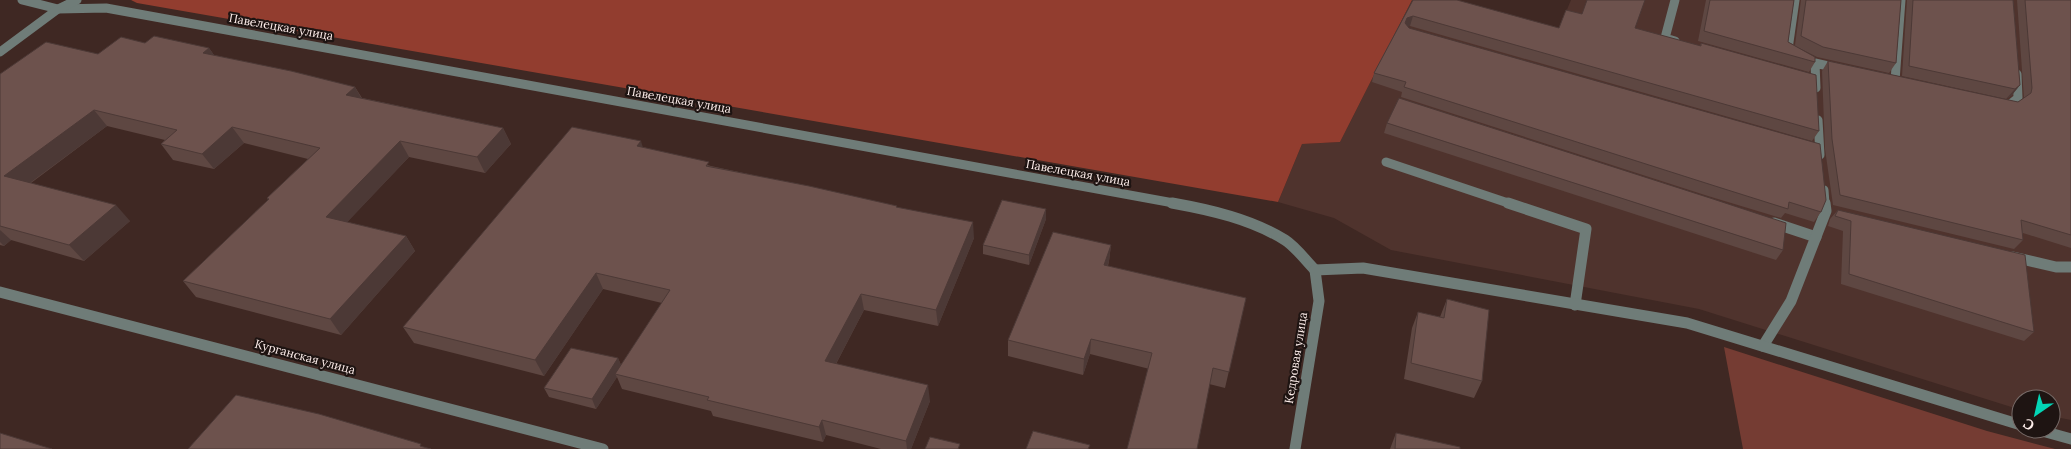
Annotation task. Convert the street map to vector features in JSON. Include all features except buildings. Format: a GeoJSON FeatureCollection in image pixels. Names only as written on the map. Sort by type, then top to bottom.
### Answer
{"type":"FeatureCollection","features":[{"type":"Feature","properties":{"kind":"street","name":"Павелецкая улица"},"geometry":{"type":"LineString","coordinates":[[22,0],[58,9],[106,8],[1201,208],[1248,222],[1286,241],[1315,270]]}},
{"type":"Feature","properties":{"kind":"street"},"geometry":{"type":"LineString","coordinates":[[0,52],[58,9],[77,0]]}},
{"type":"Feature","properties":{"kind":"street"},"geometry":{"type":"LineString","coordinates":[[1675,0],[1665,38],[1684,44]]}},
{"type":"Feature","properties":{"kind":"street"},"geometry":{"type":"LineString","coordinates":[[1794,0],[1788,49],[1808,59],[1850,71]]}},
{"type":"Feature","properties":{"kind":"street"},"geometry":{"type":"LineString","coordinates":[[1895,81],[1901,0]]}},
{"type":"Feature","properties":{"kind":"street"},"geometry":{"type":"LineString","coordinates":[[1763,346],[1791,302],[1816,237],[1831,213],[1822,171],[1814,147],[1817,104],[1808,59]]}},
{"type":"Feature","properties":{"kind":"street"},"geometry":{"type":"LineString","coordinates":[[1999,104],[2008,106],[2018,98],[2016,68]]}},
{"type":"Feature","properties":{"kind":"street"},"geometry":{"type":"LineString","coordinates":[[1386,162],[1586,229],[1575,305]]}},
{"type":"Feature","properties":{"kind":"street"},"geometry":{"type":"LineString","coordinates":[[1769,222],[1816,237]]}},
{"type":"Feature","properties":{"kind":"street"},"geometry":{"type":"LineString","coordinates":[[1998,253],[2056,267],[2071,267]]}},
{"type":"Feature","properties":{"kind":"street"},"geometry":{"type":"LineString","coordinates":[[1315,270],[1363,268],[1687,323],[2011,422]]}},
{"type":"Feature","properties":{"kind":"street","name":"Кедровая улица"},"geometry":{"type":"LineString","coordinates":[[1295,449],[1318,300],[1315,270]]}},
{"type":"Feature","properties":{"kind":"street","name":"Курганская улица"},"geometry":{"type":"LineString","coordinates":[[0,292],[604,449]]}},
{"type":"Feature","properties":{"kind":"shaded area"},"geometry":{"type":"Polygon","coordinates":[[[131,0],[1412,0],[1340,142],[1302,144],[1278,202],[137,3],[131,0]]]}},
{"type":"Feature","properties":{"kind":"shaded area"},"geometry":{"type":"Polygon","coordinates":[[[1412,0],[1419,0],[1555,38],[1571,0],[2071,0],[2071,420],[2061,418],[2061,389],[2011,389],[2011,407],[1699,309],[1391,250],[1334,218],[1278,202],[1302,144],[1340,142],[1412,0]]]}},
{"type":"Feature","properties":{"kind":"shaded area"},"geometry":{"type":"Polygon","coordinates":[[[1724,347],[2011,437],[2011,439],[2055,449],[1743,449],[1724,347]]]}}]}
